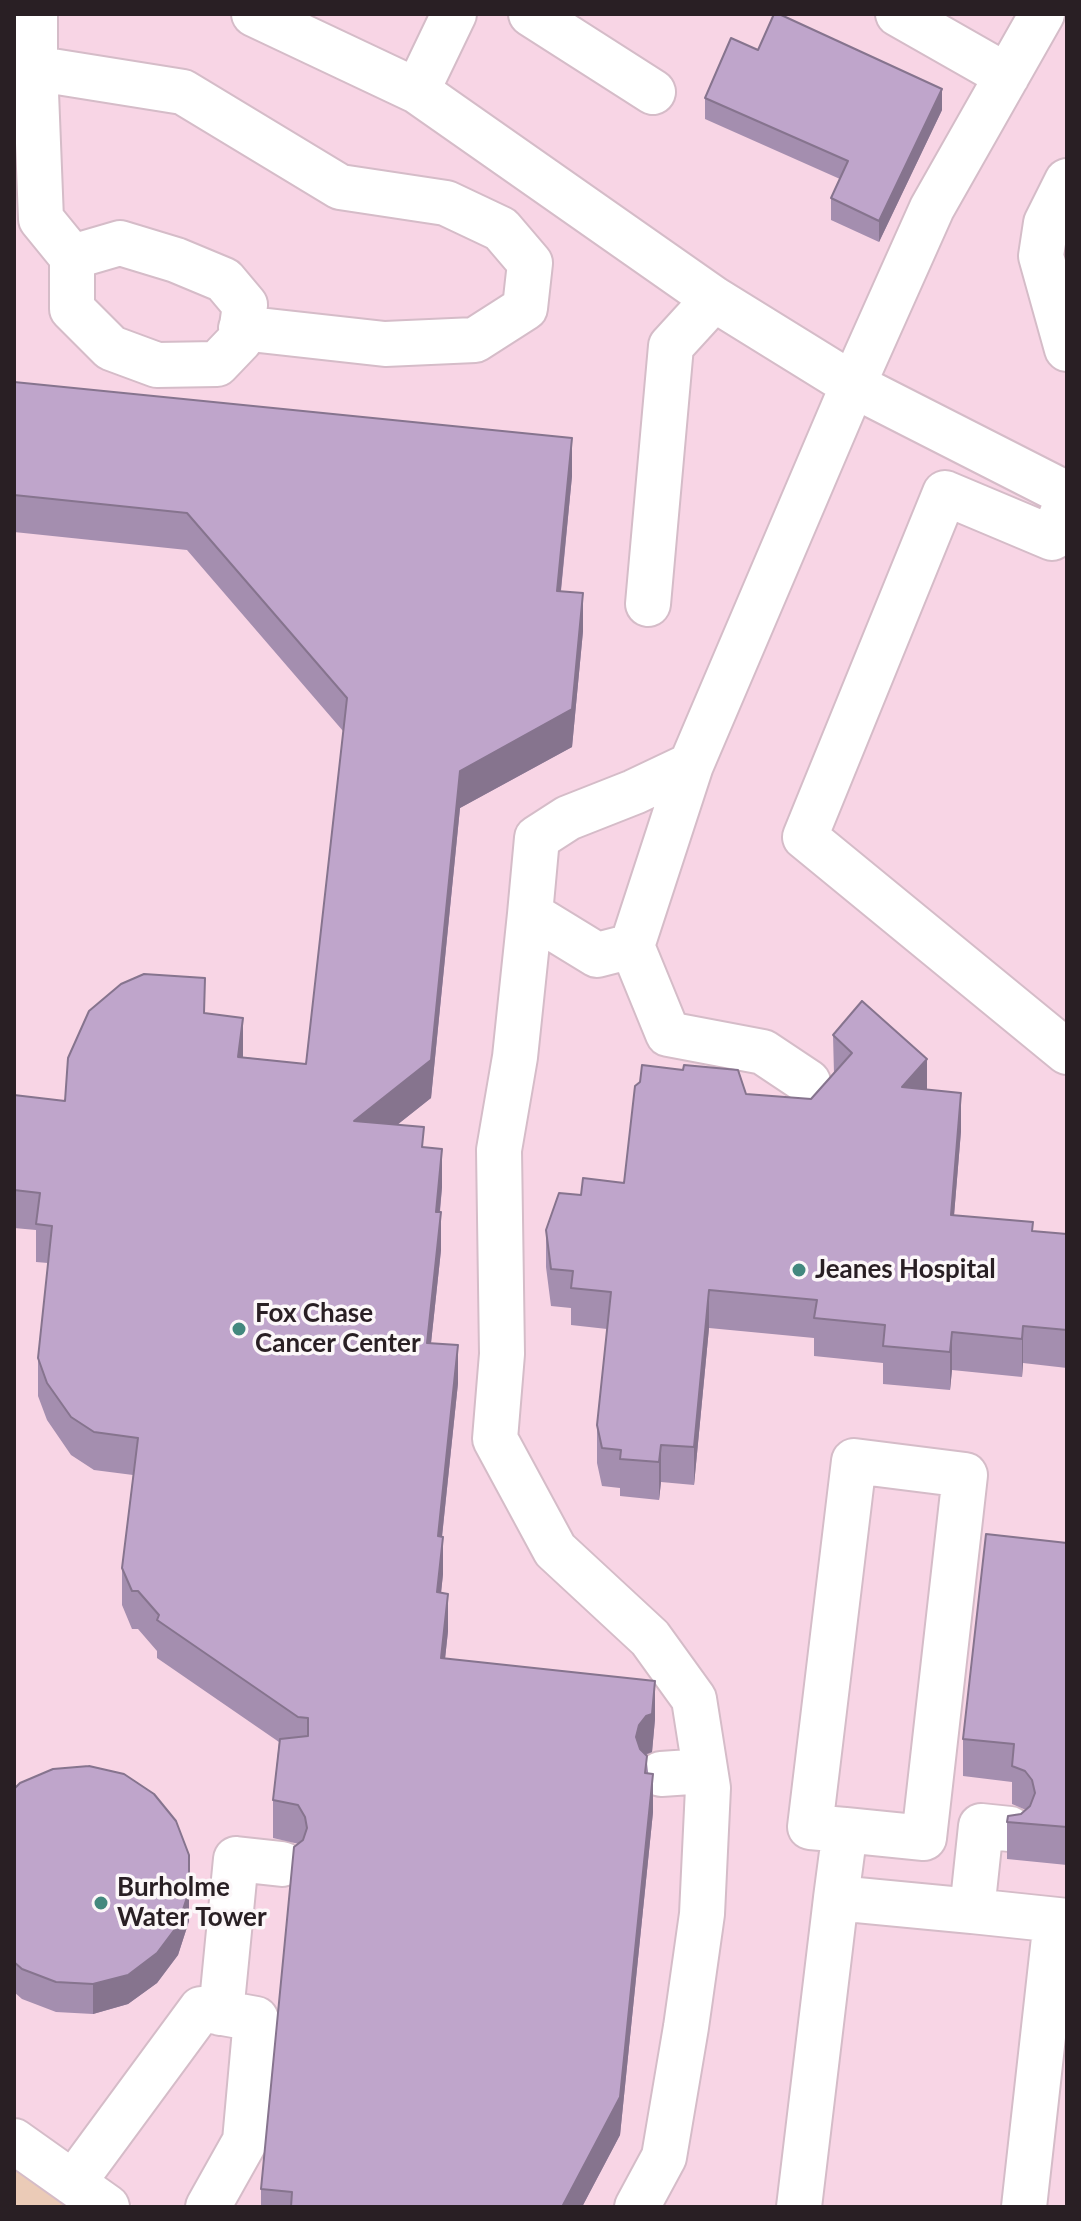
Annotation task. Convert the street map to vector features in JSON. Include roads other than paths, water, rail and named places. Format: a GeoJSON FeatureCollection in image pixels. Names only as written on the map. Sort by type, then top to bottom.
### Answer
{"type":"FeatureCollection","features":[{"type":"Feature","properties":{"kind":"lane"},"geometry":{"type":"LineString","coordinates":[[35,14],[24,66],[41,219],[72,257],[72,309],[111,348],[157,365],[217,364],[240,340],[245,305],[224,280],[176,260],[120,243],[72,257]]}},
{"type":"Feature","properties":{"kind":"lane"},"geometry":{"type":"LineString","coordinates":[[254,14],[417,91],[714,299],[853,385],[1067,494]]}},
{"type":"Feature","properties":{"kind":"lane"},"geometry":{"type":"LineString","coordinates":[[417,91],[454,14]]}},
{"type":"Feature","properties":{"kind":"lane"},"geometry":{"type":"LineString","coordinates":[[531,14],[653,92]]}},
{"type":"Feature","properties":{"kind":"lane"},"geometry":{"type":"LineString","coordinates":[[808,1082],[763,1052],[668,1034],[632,946],[691,765],[853,385],[932,208],[1042,14]]}},
{"type":"Feature","properties":{"kind":"lane"},"geometry":{"type":"LineString","coordinates":[[927,21],[1007,76]]}},
{"type":"Feature","properties":{"kind":"lane"},"geometry":{"type":"LineString","coordinates":[[24,66],[183,92],[340,187],[446,203],[501,229],[530,263],[525,308],[475,340],[385,344],[241,328]]}},
{"type":"Feature","properties":{"kind":"lane"},"geometry":{"type":"LineString","coordinates":[[1067,181],[1046,223],[1041,256],[1067,349]]}},
{"type":"Feature","properties":{"kind":"lane"},"geometry":{"type":"LineString","coordinates":[[648,604],[671,346],[714,299]]}},
{"type":"Feature","properties":{"kind":"lane"},"geometry":{"type":"LineString","coordinates":[[1067,502],[1052,538],[945,493],[805,837],[1067,1052]]}},
{"type":"Feature","properties":{"kind":"lane"},"geometry":{"type":"LineString","coordinates":[[637,2207],[664,2157],[702,1914],[708,1788],[694,1699],[650,1638],[555,1550],[495,1439],[502,1354],[499,1150],[515,1057],[537,838],[568,818],[691,765]]}},
{"type":"Feature","properties":{"kind":"lane"},"geometry":{"type":"LineString","coordinates":[[530,914],[597,955],[632,946]]}},
{"type":"Feature","properties":{"kind":"lane"},"geometry":{"type":"LineString","coordinates":[[854,1461],[965,1475],[924,1838],[845,1830],[810,1827],[854,1461]]}},
{"type":"Feature","properties":{"kind":"lane"},"geometry":{"type":"LineString","coordinates":[[661,1774],[705,1771]]}},
{"type":"Feature","properties":{"kind":"lane"},"geometry":{"type":"LineString","coordinates":[[972,1911],[981,1826],[1010,1829]]}},
{"type":"Feature","properties":{"kind":"lane"},"geometry":{"type":"LineString","coordinates":[[799,2207],[845,1830]]}},
{"type":"Feature","properties":{"kind":"lane"},"geometry":{"type":"LineString","coordinates":[[221,2013],[236,1859],[282,1864]]}},
{"type":"Feature","properties":{"kind":"lane"},"geometry":{"type":"LineString","coordinates":[[836,1898],[1061,1920],[1024,2207]]}},
{"type":"Feature","properties":{"kind":"lane"},"geometry":{"type":"LineString","coordinates":[[14,2141],[90,2195],[201,2009],[256,2019],[245,2141],[208,2207]]}},
{"type":"Feature","properties":{"kind":"place","name":"Jeanes Hospital"},"geometry":{"type":"Point","coordinates":[799,1270]}},
{"type":"Feature","properties":{"kind":"place","name":"Fox Chase Cancer Center"},"geometry":{"type":"Point","coordinates":[239,1329]}},
{"type":"Feature","properties":{"kind":"place","name":"Burholme Water Tower"},"geometry":{"type":"Point","coordinates":[101,1903]}}]}
